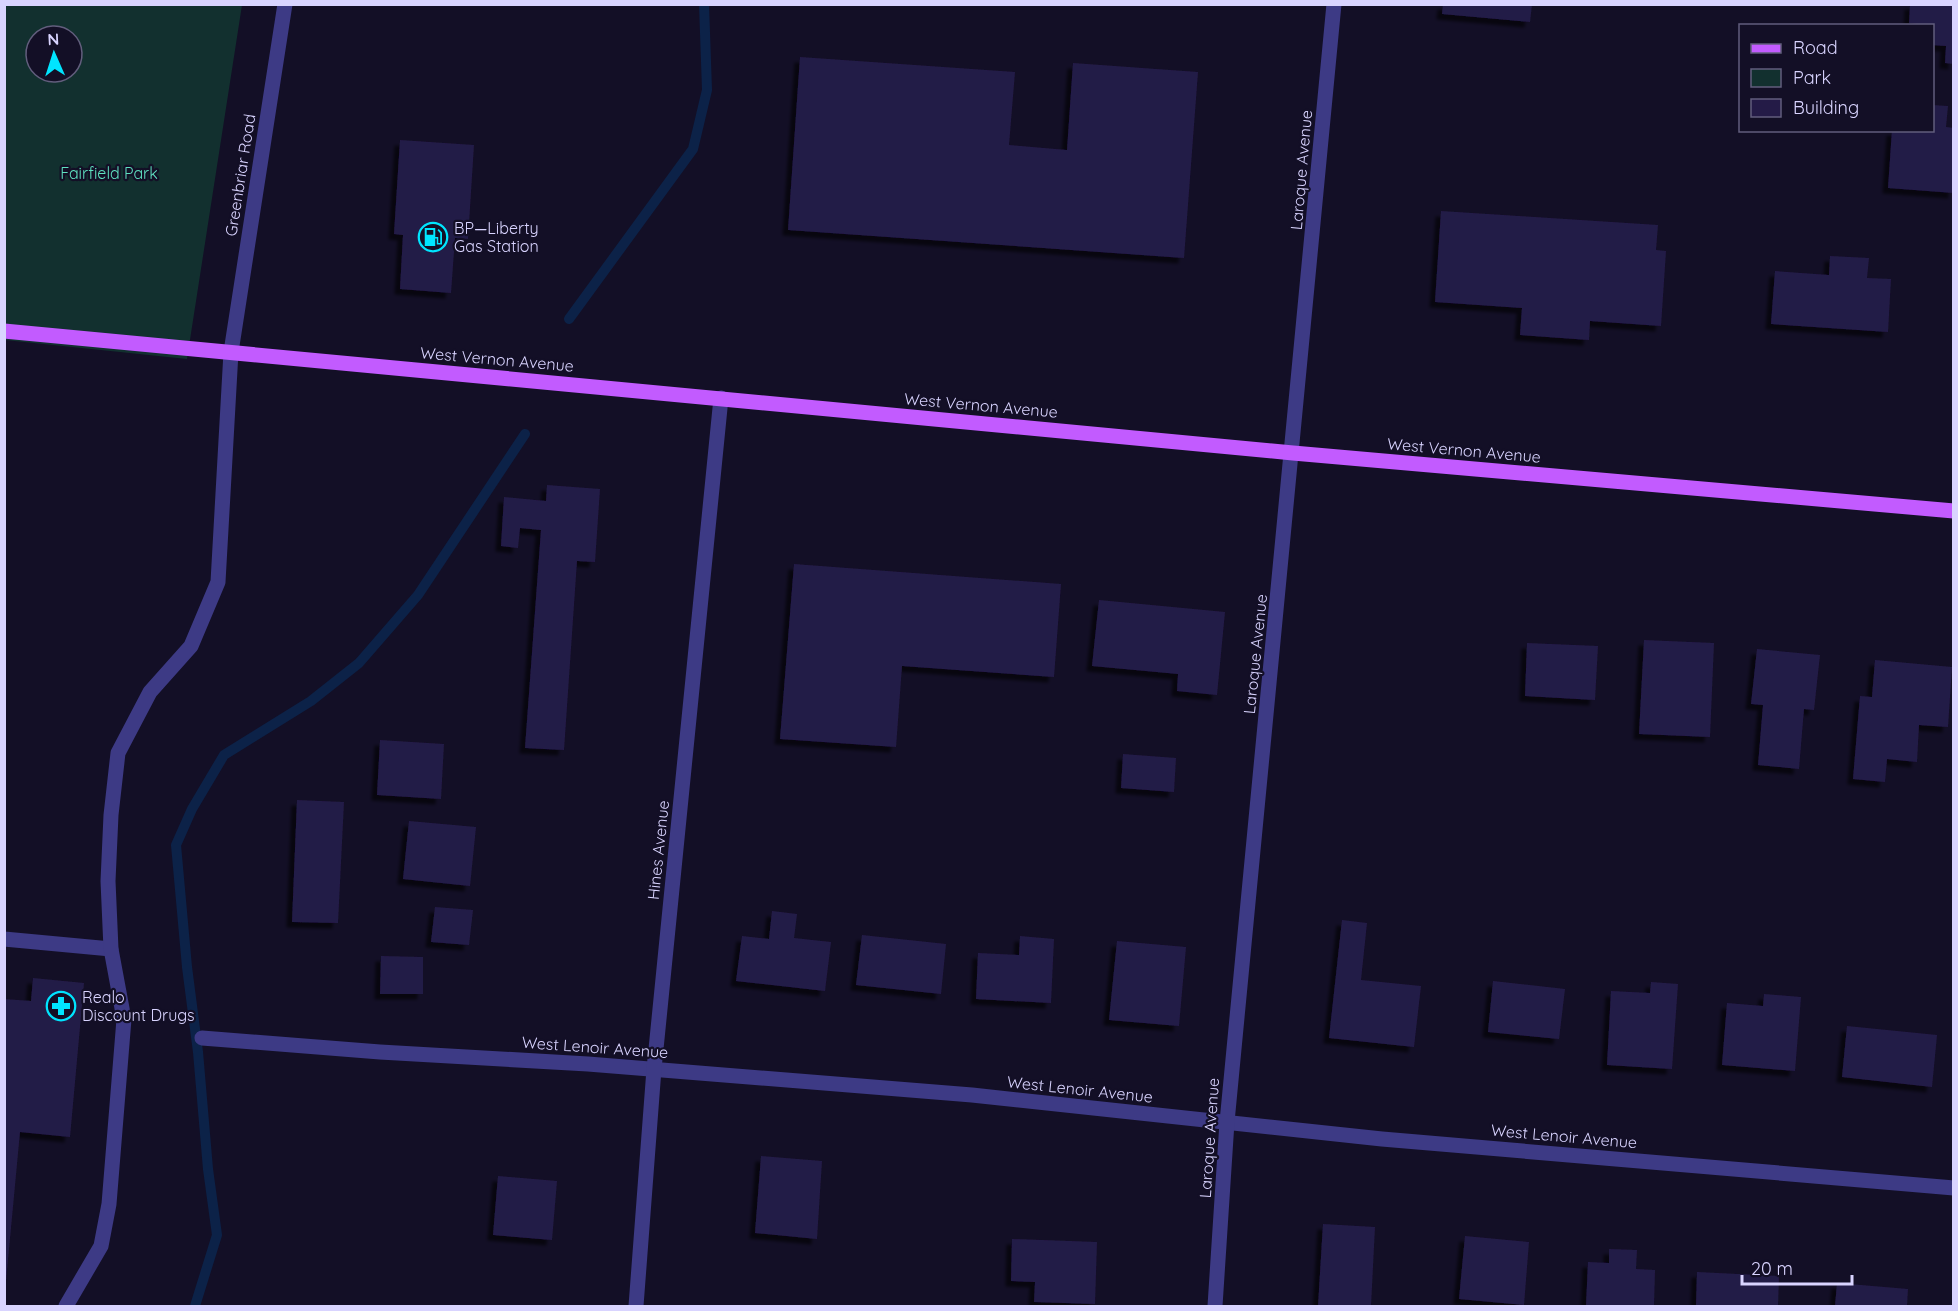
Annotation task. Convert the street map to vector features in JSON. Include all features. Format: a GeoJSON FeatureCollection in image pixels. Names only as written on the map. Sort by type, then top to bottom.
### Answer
{"type":"FeatureCollection","features":[{"type":"Feature","properties":{"kind":"main road","name":"West Vernon Avenue"},"geometry":{"type":"LineString","coordinates":[[4,331],[1293,453],[1953,511]]}},
{"type":"Feature","properties":{"kind":"street","name":"Greenbriar Road"},"geometry":{"type":"LineString","coordinates":[[66,1306],[101,1246],[110,1204],[124,1019],[111,949],[108,882],[111,815],[118,753],[150,693],[191,646],[218,582],[231,352],[285,4]]}},
{"type":"Feature","properties":{"kind":"street","name":"Laroque Avenue"},"geometry":{"type":"LineString","coordinates":[[1215,1306],[1227,1122],[1293,453],[1334,4]]}},
{"type":"Feature","properties":{"kind":"street","name":"Hines Avenue"},"geometry":{"type":"LineString","coordinates":[[636,1306],[654,1069],[721,398]]}},
{"type":"Feature","properties":{"kind":"street"},"geometry":{"type":"LineString","coordinates":[[4,939],[111,949]]}},
{"type":"Feature","properties":{"kind":"street","name":"West Lenoir Avenue"},"geometry":{"type":"LineString","coordinates":[[202,1038],[654,1069],[972,1095],[1382,1138],[1953,1188]]}},
{"type":"Feature","properties":{"kind":"green space","name":"Fairfield Park"},"geometry":{"type":"Polygon","coordinates":[[[5,5],[242,5],[187,359],[5,340],[5,5]]]}},
{"type":"Feature","properties":{"kind":"building"},"geometry":{"type":"Polygon","coordinates":[[[1443,4],[1532,4],[1530,22],[1442,14],[1443,4]]]}},
{"type":"Feature","properties":{"kind":"building"},"geometry":{"type":"Polygon","coordinates":[[[1910,4],[1954,4],[1954,64],[1945,63],[1946,46],[1934,45],[1934,24],[1909,23],[1910,4]]]}},
{"type":"Feature","properties":{"kind":"building"},"geometry":{"type":"Polygon","coordinates":[[[800,57],[1015,72],[1009,145],[1067,150],[1073,63],[1198,72],[1184,258],[788,230],[800,57]]]}},
{"type":"Feature","properties":{"kind":"building"},"geometry":{"type":"Polygon","coordinates":[[[1934,105],[1948,106],[1946,127],[1954,128],[1954,193],[1888,188],[1892,132],[1934,132],[1934,105]]]}},
{"type":"Feature","properties":{"kind":"building"},"geometry":{"type":"Polygon","coordinates":[[[400,140],[474,145],[468,239],[455,238],[451,293],[400,289],[403,235],[394,234],[400,140]]]}},
{"type":"Feature","properties":{"kind":"building"},"geometry":{"type":"Polygon","coordinates":[[[1441,211],[1658,225],[1656,250],[1666,251],[1661,326],[1590,321],[1589,340],[1520,335],[1522,308],[1435,302],[1441,211]]]}},
{"type":"Feature","properties":{"kind":"building"},"geometry":{"type":"Polygon","coordinates":[[[1830,256],[1869,258],[1867,278],[1891,279],[1888,332],[1771,324],[1775,271],[1829,275],[1830,256]]]}},
{"type":"Feature","properties":{"kind":"building"},"geometry":{"type":"Polygon","coordinates":[[[547,485],[600,489],[595,562],[577,561],[564,750],[525,748],[541,530],[520,528],[518,548],[501,546],[504,497],[546,501],[547,485]]]}},
{"type":"Feature","properties":{"kind":"building"},"geometry":{"type":"Polygon","coordinates":[[[794,564],[1061,584],[1054,677],[902,666],[896,747],[780,739],[794,564]]]}},
{"type":"Feature","properties":{"kind":"building"},"geometry":{"type":"Polygon","coordinates":[[[1099,600],[1225,612],[1217,695],[1177,691],[1178,674],[1092,666],[1099,600]]]}},
{"type":"Feature","properties":{"kind":"building"},"geometry":{"type":"Polygon","coordinates":[[[1644,640],[1714,643],[1710,737],[1639,734],[1644,640]]]}},
{"type":"Feature","properties":{"kind":"building"},"geometry":{"type":"Polygon","coordinates":[[[1527,643],[1598,646],[1595,700],[1525,696],[1527,643]]]}},
{"type":"Feature","properties":{"kind":"building"},"geometry":{"type":"Polygon","coordinates":[[[1757,649],[1820,655],[1814,710],[1804,709],[1799,769],[1758,765],[1763,705],[1751,704],[1757,649]]]}},
{"type":"Feature","properties":{"kind":"building"},"geometry":{"type":"Polygon","coordinates":[[[1875,660],[1952,667],[1948,727],[1919,725],[1917,762],[1887,759],[1885,782],[1853,779],[1860,696],[1872,697],[1875,660]]]}},
{"type":"Feature","properties":{"kind":"building"},"geometry":{"type":"Polygon","coordinates":[[[380,740],[444,744],[441,799],[377,795],[380,740]]]}},
{"type":"Feature","properties":{"kind":"building"},"geometry":{"type":"Polygon","coordinates":[[[1123,754],[1176,758],[1174,792],[1121,788],[1123,754]]]}},
{"type":"Feature","properties":{"kind":"building"},"geometry":{"type":"Polygon","coordinates":[[[297,800],[344,802],[338,923],[292,922],[297,800]]]}},
{"type":"Feature","properties":{"kind":"building"},"geometry":{"type":"Polygon","coordinates":[[[409,821],[476,827],[470,886],[403,879],[409,821]]]}},
{"type":"Feature","properties":{"kind":"building"},"geometry":{"type":"Polygon","coordinates":[[[435,907],[473,910],[469,945],[431,942],[435,907]]]}},
{"type":"Feature","properties":{"kind":"building"},"geometry":{"type":"Polygon","coordinates":[[[772,911],[797,914],[794,938],[831,942],[825,991],[736,981],[742,936],[769,939],[772,911]]]}},
{"type":"Feature","properties":{"kind":"building"},"geometry":{"type":"Polygon","coordinates":[[[1342,920],[1367,923],[1361,980],[1421,986],[1414,1047],[1329,1038],[1342,920]]]}},
{"type":"Feature","properties":{"kind":"building"},"geometry":{"type":"Polygon","coordinates":[[[862,935],[946,944],[941,994],[856,985],[862,935]]]}},
{"type":"Feature","properties":{"kind":"building"},"geometry":{"type":"Polygon","coordinates":[[[1020,936],[1054,939],[1051,1003],[976,999],[978,953],[1019,955],[1020,936]]]}},
{"type":"Feature","properties":{"kind":"building"},"geometry":{"type":"Polygon","coordinates":[[[1117,941],[1186,947],[1179,1026],[1109,1020],[1117,941]]]}},
{"type":"Feature","properties":{"kind":"building"},"geometry":{"type":"Polygon","coordinates":[[[381,956],[423,957],[423,994],[380,994],[381,956]]]}},
{"type":"Feature","properties":{"kind":"building"},"geometry":{"type":"Polygon","coordinates":[[[33,978],[84,983],[70,1137],[20,1132],[6,1281],[4,1281],[4,999],[31,1001],[33,978]]]}},
{"type":"Feature","properties":{"kind":"building"},"geometry":{"type":"Polygon","coordinates":[[[1493,981],[1565,989],[1559,1039],[1488,1032],[1493,981]]]}},
{"type":"Feature","properties":{"kind":"building"},"geometry":{"type":"Polygon","coordinates":[[[1651,982],[1678,984],[1672,1069],[1607,1065],[1611,991],[1650,993],[1651,982]]]}},
{"type":"Feature","properties":{"kind":"building"},"geometry":{"type":"Polygon","coordinates":[[[1764,994],[1801,997],[1795,1071],[1722,1065],[1727,1003],[1763,1006],[1764,994]]]}},
{"type":"Feature","properties":{"kind":"building"},"geometry":{"type":"Polygon","coordinates":[[[1847,1026],[1937,1035],[1932,1087],[1842,1077],[1847,1026]]]}},
{"type":"Feature","properties":{"kind":"building"},"geometry":{"type":"Polygon","coordinates":[[[761,1156],[822,1161],[817,1239],[755,1233],[761,1156]]]}},
{"type":"Feature","properties":{"kind":"building"},"geometry":{"type":"Polygon","coordinates":[[[498,1176],[557,1181],[552,1240],[493,1235],[498,1176]]]}},
{"type":"Feature","properties":{"kind":"building"},"geometry":{"type":"Polygon","coordinates":[[[1323,1224],[1375,1227],[1371,1306],[1318,1306],[1323,1224]]]}},
{"type":"Feature","properties":{"kind":"building"},"geometry":{"type":"Polygon","coordinates":[[[1465,1236],[1529,1242],[1524,1305],[1459,1299],[1465,1236]]]}},
{"type":"Feature","properties":{"kind":"building"},"geometry":{"type":"Polygon","coordinates":[[[1012,1239],[1097,1242],[1095,1304],[1034,1302],[1035,1282],[1011,1281],[1012,1239]]]}},
{"type":"Feature","properties":{"kind":"building"},"geometry":{"type":"Polygon","coordinates":[[[1609,1249],[1637,1250],[1636,1269],[1655,1270],[1654,1306],[1586,1306],[1588,1262],[1609,1263],[1609,1249]]]}},
{"type":"Feature","properties":{"kind":"building"},"geometry":{"type":"Polygon","coordinates":[[[1697,1272],[1779,1276],[1778,1306],[1696,1306],[1697,1272]]]}},
{"type":"Feature","properties":{"kind":"building"},"geometry":{"type":"Polygon","coordinates":[[[1837,1283],[1908,1289],[1907,1306],[1835,1306],[1837,1283]]]}},
{"type":"Feature","properties":{"kind":"waterway"},"geometry":{"type":"LineString","coordinates":[[569,319],[693,149],[707,90],[704,4]]}},
{"type":"Feature","properties":{"kind":"waterway"},"geometry":{"type":"LineString","coordinates":[[195,1306],[217,1235],[208,1169],[176,845],[192,809],[224,755],[311,701],[359,663],[418,595],[525,434]]}},
{"type":"Feature","properties":{"kind":"place","name":"BP—Liberty Gas Station"},"geometry":{"type":"Point","coordinates":[433,237]}},
{"type":"Feature","properties":{"kind":"place","name":"Realo Discount Drugs"},"geometry":{"type":"Point","coordinates":[61,1006]}}]}
